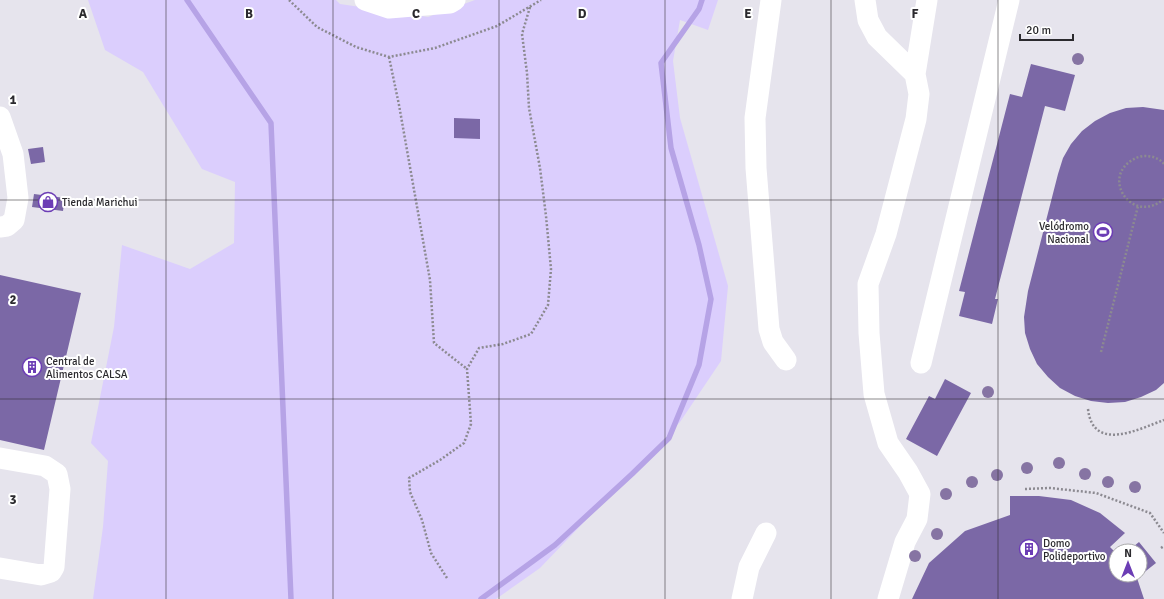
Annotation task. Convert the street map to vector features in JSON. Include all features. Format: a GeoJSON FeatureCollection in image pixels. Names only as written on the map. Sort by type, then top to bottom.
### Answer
{"type":"FeatureCollection","features":[{"type":"Feature","properties":{"kind":"street"},"geometry":{"type":"LineString","coordinates":[[365,0],[389,8],[450,3],[455,0]]}},
{"type":"Feature","properties":{"kind":"street"},"geometry":{"type":"LineString","coordinates":[[771,0],[755,118],[756,168],[769,329],[773,342],[786,360]]}},
{"type":"Feature","properties":{"kind":"street"},"geometry":{"type":"LineString","coordinates":[[865,0],[868,20],[877,37],[915,74]]}},
{"type":"Feature","properties":{"kind":"street"},"geometry":{"type":"LineString","coordinates":[[888,599],[905,542],[917,519],[920,494],[908,472],[888,442],[874,394],[869,333],[868,284],[886,234],[916,119],[919,94],[915,74],[927,0]]}},
{"type":"Feature","properties":{"kind":"street"},"geometry":{"type":"LineString","coordinates":[[921,363],[1009,0]]}},
{"type":"Feature","properties":{"kind":"street"},"geometry":{"type":"LineString","coordinates":[[0,117],[13,154],[18,198],[7,224]]}},
{"type":"Feature","properties":{"kind":"street"},"geometry":{"type":"LineString","coordinates":[[0,458],[45,466],[57,474],[60,489],[54,567],[51,572],[40,575],[0,568]]}},
{"type":"Feature","properties":{"kind":"street"},"geometry":{"type":"LineString","coordinates":[[742,599],[749,567],[766,533]]}},
{"type":"Feature","properties":{"kind":"path"},"geometry":{"type":"LineString","coordinates":[[289,0],[317,27],[356,47],[389,57],[435,48],[497,26],[541,0]]}},
{"type":"Feature","properties":{"kind":"path"},"geometry":{"type":"LineString","coordinates":[[447,578],[431,553],[422,520],[410,492],[409,478],[440,460],[464,443],[471,424],[467,369],[479,348],[503,344],[531,334],[548,305],[551,269],[546,216],[540,168],[529,108],[527,73],[522,34],[530,6]]}},
{"type":"Feature","properties":{"kind":"path"},"geometry":{"type":"LineString","coordinates":[[389,57],[430,280],[434,343],[467,369]]}},
{"type":"Feature","properties":{"kind":"path"},"geometry":{"type":"LineString","coordinates":[[1164,164],[1162,161],[1152,157],[1142,156],[1133,159],[1125,165],[1120,174],[1119,184],[1122,194],[1129,202],[1138,206],[1148,207],[1158,204],[1164,199]]}},
{"type":"Feature","properties":{"kind":"path"},"geometry":{"type":"LineString","coordinates":[[1101,352],[1138,206]]}},
{"type":"Feature","properties":{"kind":"path"},"geometry":{"type":"LineString","coordinates":[[1088,409],[1090,420],[1098,431],[1112,435],[1128,433],[1164,420]]}},
{"type":"Feature","properties":{"kind":"path"},"geometry":{"type":"LineString","coordinates":[[1025,489],[1050,488],[1096,493],[1150,513],[1164,533]]}},
{"type":"Feature","properties":{"kind":"shaded area"},"geometry":{"type":"Polygon","coordinates":[[[88,0],[336,0],[340,4],[428,17],[475,0],[718,0],[708,30],[680,20],[673,61],[680,118],[728,286],[721,361],[680,422],[540,568],[496,599],[93,599],[103,527],[108,461],[91,443],[114,327],[122,245],[190,269],[234,243],[235,182],[202,169],[143,72],[105,50],[88,0]]]}},
{"type":"Feature","properties":{"kind":"building"},"geometry":{"type":"Polygon","coordinates":[[[1031,64],[1075,75],[1065,111],[1045,106],[995,299],[998,299],[992,324],[959,316],[965,292],[959,291],[1010,94],[1022,97],[1031,64]]]}},
{"type":"Feature","properties":{"kind":"building","name":"Velódromo Nacional"},"geometry":{"type":"Polygon","coordinates":[[[1143,107],[1164,110],[1164,383],[1156,390],[1125,402],[1108,403],[1091,401],[1075,396],[1060,388],[1037,364],[1025,333],[1024,317],[1028,291],[1058,174],[1063,158],[1071,144],[1082,131],[1095,121],[1110,113],[1126,108],[1143,107]]]}},
{"type":"Feature","properties":{"kind":"building"},"geometry":{"type":"Polygon","coordinates":[[[454,118],[480,119],[480,139],[454,138],[454,118]]]}},
{"type":"Feature","properties":{"kind":"building"},"geometry":{"type":"Polygon","coordinates":[[[43,147],[45,162],[31,164],[28,149],[43,147]]]}},
{"type":"Feature","properties":{"kind":"building","name":"Tienda Marichui"},"geometry":{"type":"Polygon","coordinates":[[[34,194],[65,198],[63,211],[32,207],[34,194]]]}},
{"type":"Feature","properties":{"kind":"building","name":"Central de Alimentos CALSA"},"geometry":{"type":"Polygon","coordinates":[[[0,275],[81,293],[44,450],[0,440],[0,275]]]}},
{"type":"Feature","properties":{"kind":"building"},"geometry":{"type":"Polygon","coordinates":[[[945,379],[971,393],[937,456],[906,439],[929,396],[935,399],[945,379]]]}},
{"type":"Feature","properties":{"kind":"building","name":"Domo Polideportivo"},"geometry":{"type":"Polygon","coordinates":[[[1010,496],[1039,496],[1071,500],[1100,513],[1125,533],[1114,543],[1108,543],[1108,583],[1139,583],[1144,599],[912,599],[929,563],[965,531],[1010,515],[1010,496]]]}},
{"type":"Feature","properties":{"kind":"building","name":"Domo Polideportivo"},"geometry":{"type":"Polygon","coordinates":[[[1148,553],[1156,563],[1148,569],[1148,553]]]}},
{"type":"Feature","properties":{"kind":"waterway"},"geometry":{"type":"LineString","coordinates":[[187,0],[271,123],[291,599]]}},
{"type":"Feature","properties":{"kind":"waterway"},"geometry":{"type":"LineString","coordinates":[[481,599],[555,545],[669,438],[699,365],[711,299],[699,245],[671,148],[661,63],[699,9],[702,0]]}},
{"type":"Feature","properties":{"kind":"place","name":"Tienda Marichui"},"geometry":{"type":"Point","coordinates":[48,202]}},
{"type":"Feature","properties":{"kind":"place","name":"Velódromo Nacional"},"geometry":{"type":"Point","coordinates":[1103,232]}},
{"type":"Feature","properties":{"kind":"place","name":"Central de Alimentos CALSA"},"geometry":{"type":"Point","coordinates":[32,367]}},
{"type":"Feature","properties":{"kind":"place","name":"Domo Polideportivo"},"geometry":{"type":"Point","coordinates":[1029,549]}}]}
